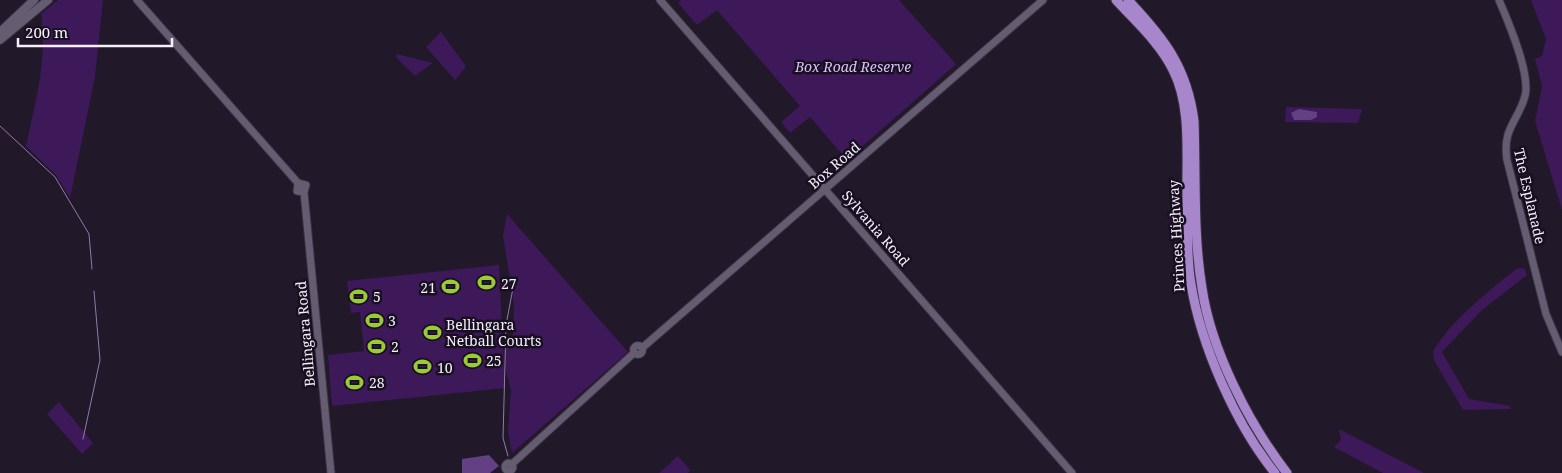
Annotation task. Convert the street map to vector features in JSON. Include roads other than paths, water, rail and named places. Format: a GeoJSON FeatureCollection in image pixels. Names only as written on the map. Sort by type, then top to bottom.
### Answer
{"type":"FeatureCollection","features":[{"type":"Feature","properties":{"kind":"highway","name":"Princes Highway"},"geometry":{"type":"LineString","coordinates":[[1116,0],[1153,41],[1174,71],[1182,100],[1185,122],[1190,282],[1194,301],[1201,326],[1235,411],[1259,452],[1275,473]]}},
{"type":"Feature","properties":{"kind":"highway","name":"Princes Highway"},"geometry":{"type":"LineString","coordinates":[[1128,0],[1160,35],[1173,54],[1186,82],[1194,120],[1198,255],[1207,314],[1244,406],[1261,438],[1287,473]]}},
{"type":"Feature","properties":{"kind":"main road"},"geometry":{"type":"LineString","coordinates":[[0,32],[34,0]]}},
{"type":"Feature","properties":{"kind":"main road"},"geometry":{"type":"LineString","coordinates":[[0,40],[48,0]]}},
{"type":"Feature","properties":{"kind":"street","name":"Bellingara Road"},"geometry":{"type":"LineString","coordinates":[[137,0],[298,184],[306,184],[304,192],[331,473]]}},
{"type":"Feature","properties":{"kind":"street","name":"Sylvania Road"},"geometry":{"type":"LineString","coordinates":[[660,0],[1072,473]]}},
{"type":"Feature","properties":{"kind":"street","name":"Box Road"},"geometry":{"type":"LineString","coordinates":[[507,469],[634,353],[640,354],[642,348],[1043,0]]}},
{"type":"Feature","properties":{"kind":"street","name":"The Esplanade"},"geometry":{"type":"LineString","coordinates":[[1499,0],[1522,58],[1526,94],[1511,124],[1505,146],[1546,314],[1562,352]]}},
{"type":"Feature","properties":{"kind":"waterway"},"geometry":{"type":"LineString","coordinates":[[0,126],[55,177],[89,234],[92,269]]}},
{"type":"Feature","properties":{"kind":"waterway"},"geometry":{"type":"LineString","coordinates":[[508,456],[503,438],[506,325],[513,288]]}},
{"type":"Feature","properties":{"kind":"waterway"},"geometry":{"type":"LineString","coordinates":[[83,439],[100,360],[94,291]]}},
{"type":"Feature","properties":{"kind":"place","name":"27"},"geometry":{"type":"Point","coordinates":[487,283]}},
{"type":"Feature","properties":{"kind":"place","name":"21"},"geometry":{"type":"Point","coordinates":[450,287]}},
{"type":"Feature","properties":{"kind":"place","name":"5"},"geometry":{"type":"Point","coordinates":[359,296]}},
{"type":"Feature","properties":{"kind":"place","name":"3"},"geometry":{"type":"Point","coordinates":[374,320]}},
{"type":"Feature","properties":{"kind":"place","name":"Bellingara Netball Courts"},"geometry":{"type":"Point","coordinates":[432,332]}},
{"type":"Feature","properties":{"kind":"place","name":"2"},"geometry":{"type":"Point","coordinates":[377,346]}},
{"type":"Feature","properties":{"kind":"place","name":"25"},"geometry":{"type":"Point","coordinates":[472,360]}},
{"type":"Feature","properties":{"kind":"place","name":"10"},"geometry":{"type":"Point","coordinates":[423,367]}},
{"type":"Feature","properties":{"kind":"place","name":"28"},"geometry":{"type":"Point","coordinates":[355,382]}},
{"type":"Feature","properties":{"kind":"park label","name":"Box Road Reserve"},"geometry":{"type":"Point","coordinates":[853,66]}}]}
